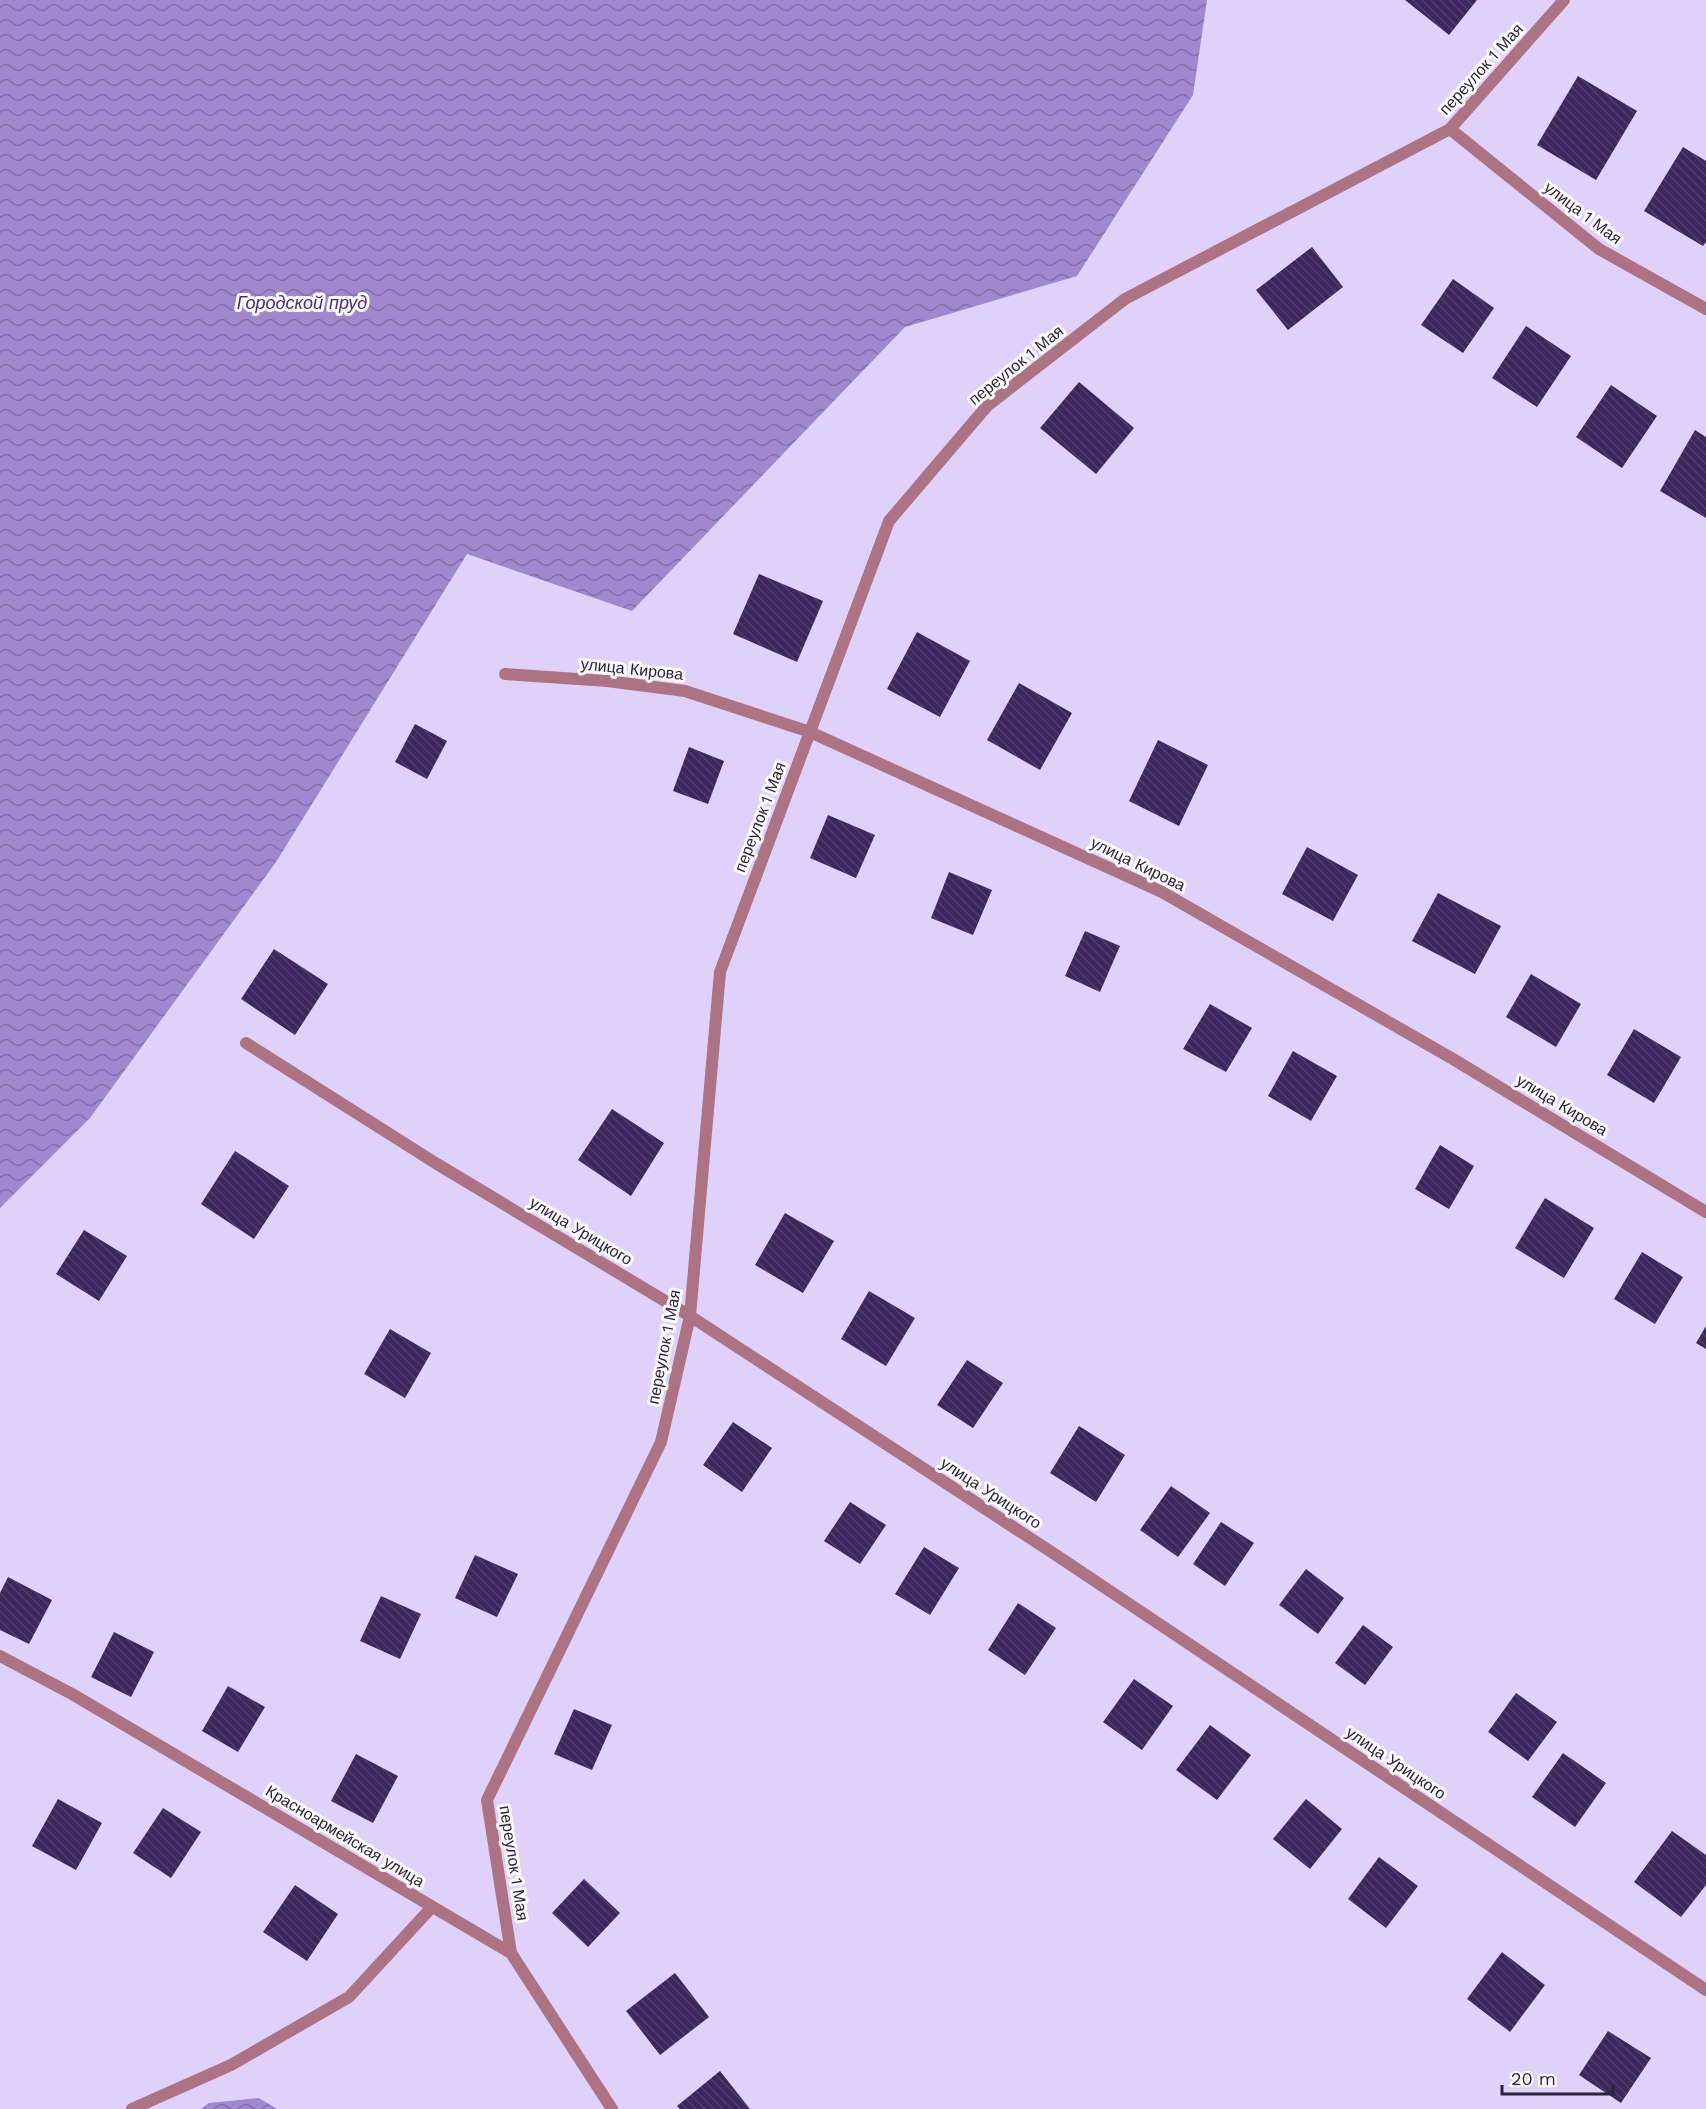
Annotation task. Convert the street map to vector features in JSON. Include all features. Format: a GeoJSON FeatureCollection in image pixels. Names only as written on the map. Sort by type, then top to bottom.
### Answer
{"type":"FeatureCollection","features":[{"type":"Feature","properties":{"kind":"street","name":"переулок 1 Мая"},"geometry":{"type":"LineString","coordinates":[[511,1953],[487,1800],[661,1442],[690,1316],[720,972],[889,521],[987,406],[1125,299],[1450,129],[1564,0]]}},
{"type":"Feature","properties":{"kind":"street","name":"улица 1 Мая"},"geometry":{"type":"LineString","coordinates":[[1450,129],[1599,249],[1706,309]]}},
{"type":"Feature","properties":{"kind":"street","name":"улица Кирова"},"geometry":{"type":"LineString","coordinates":[[505,675],[608,681],[686,691],[810,732],[1162,892],[1453,1059],[1706,1212]]}},
{"type":"Feature","properties":{"kind":"street","name":"улица Урицкого"},"geometry":{"type":"LineString","coordinates":[[246,1043],[437,1164],[690,1316],[1069,1564],[1706,1990]]}},
{"type":"Feature","properties":{"kind":"street","name":"Красноармейская улица"},"geometry":{"type":"LineString","coordinates":[[0,1656],[72,1694],[511,1953],[612,2109]]}},
{"type":"Feature","properties":{"kind":"street"},"geometry":{"type":"LineString","coordinates":[[132,2109],[231,2065],[349,1997],[432,1907]]}},
{"type":"Feature","properties":{"kind":"water","name":"Городской пруд"},"geometry":{"type":"Polygon","coordinates":[[[0,0],[1207,0],[1193,95],[1077,276],[905,327],[632,611],[467,554],[276,862],[90,1118],[0,1208],[0,0]]]}},
{"type":"Feature","properties":{"kind":"water"},"geometry":{"type":"Polygon","coordinates":[[[259,2098],[277,2109],[201,2109],[209,2103],[259,2098]]]}},
{"type":"Feature","properties":{"kind":"building"},"geometry":{"type":"Polygon","coordinates":[[[1405,0],[1477,0],[1449,35],[1405,0]]]}},
{"type":"Feature","properties":{"kind":"building"},"geometry":{"type":"Polygon","coordinates":[[[1578,76],[1637,111],[1596,180],[1537,145],[1578,76]]]}},
{"type":"Feature","properties":{"kind":"building"},"geometry":{"type":"Polygon","coordinates":[[[1683,147],[1706,161],[1706,242],[1703,246],[1644,211],[1683,147]]]}},
{"type":"Feature","properties":{"kind":"building"},"geometry":{"type":"Polygon","coordinates":[[[1312,247],[1343,287],[1288,330],[1256,290],[1312,247]]]}},
{"type":"Feature","properties":{"kind":"building"},"geometry":{"type":"Polygon","coordinates":[[[1453,279],[1494,308],[1463,353],[1421,325],[1453,279]]]}},
{"type":"Feature","properties":{"kind":"building"},"geometry":{"type":"Polygon","coordinates":[[[1526,326],[1571,356],[1537,407],[1492,378],[1526,326]]]}},
{"type":"Feature","properties":{"kind":"building"},"geometry":{"type":"Polygon","coordinates":[[[1079,382],[1134,428],[1096,474],[1040,428],[1079,382]]]}},
{"type":"Feature","properties":{"kind":"building"},"geometry":{"type":"Polygon","coordinates":[[[1611,385],[1657,416],[1622,468],[1576,437],[1611,385]]]}},
{"type":"Feature","properties":{"kind":"building"},"geometry":{"type":"Polygon","coordinates":[[[1695,430],[1706,437],[1706,518],[1660,491],[1695,430]]]}},
{"type":"Feature","properties":{"kind":"building"},"geometry":{"type":"Polygon","coordinates":[[[759,574],[823,601],[797,662],[733,634],[759,574]]]}},
{"type":"Feature","properties":{"kind":"building"},"geometry":{"type":"Polygon","coordinates":[[[917,632],[970,661],[940,717],[887,689],[917,632]]]}},
{"type":"Feature","properties":{"kind":"building"},"geometry":{"type":"Polygon","coordinates":[[[1019,683],[1072,713],[1040,770],[987,740],[1019,683]]]}},
{"type":"Feature","properties":{"kind":"building"},"geometry":{"type":"Polygon","coordinates":[[[415,724],[447,741],[427,779],[395,762],[415,724]]]}},
{"type":"Feature","properties":{"kind":"building"},"geometry":{"type":"Polygon","coordinates":[[[1158,740],[1208,765],[1179,826],[1129,801],[1158,740]]]}},
{"type":"Feature","properties":{"kind":"building"},"geometry":{"type":"Polygon","coordinates":[[[689,747],[724,761],[708,804],[673,791],[689,747]]]}},
{"type":"Feature","properties":{"kind":"building"},"geometry":{"type":"Polygon","coordinates":[[[828,815],[875,835],[856,878],[810,858],[828,815]]]}},
{"type":"Feature","properties":{"kind":"building"},"geometry":{"type":"Polygon","coordinates":[[[1307,847],[1358,875],[1333,921],[1282,894],[1307,847]]]}},
{"type":"Feature","properties":{"kind":"building"},"geometry":{"type":"Polygon","coordinates":[[[949,872],[992,890],[973,935],[931,918],[949,872]]]}},
{"type":"Feature","properties":{"kind":"building"},"geometry":{"type":"Polygon","coordinates":[[[1438,893],[1501,926],[1475,974],[1412,941],[1438,893]]]}},
{"type":"Feature","properties":{"kind":"building"},"geometry":{"type":"Polygon","coordinates":[[[1085,931],[1120,946],[1100,992],[1065,976],[1085,931]]]}},
{"type":"Feature","properties":{"kind":"building"},"geometry":{"type":"Polygon","coordinates":[[[274,949],[328,984],[295,1035],[241,999],[274,949]]]}},
{"type":"Feature","properties":{"kind":"building"},"geometry":{"type":"Polygon","coordinates":[[[1531,974],[1581,1004],[1556,1047],[1506,1017],[1531,974]]]}},
{"type":"Feature","properties":{"kind":"building"},"geometry":{"type":"Polygon","coordinates":[[[1210,1004],[1252,1028],[1226,1072],[1183,1049],[1210,1004]]]}},
{"type":"Feature","properties":{"kind":"building"},"geometry":{"type":"Polygon","coordinates":[[[1634,1029],[1681,1057],[1654,1103],[1607,1075],[1634,1029]]]}},
{"type":"Feature","properties":{"kind":"building"},"geometry":{"type":"Polygon","coordinates":[[[1293,1051],[1337,1076],[1311,1121],[1268,1096],[1293,1051]]]}},
{"type":"Feature","properties":{"kind":"building"},"geometry":{"type":"Polygon","coordinates":[[[612,1109],[664,1143],[631,1196],[578,1160],[612,1109]]]}},
{"type":"Feature","properties":{"kind":"building"},"geometry":{"type":"Polygon","coordinates":[[[1440,1145],[1474,1166],[1449,1209],[1415,1189],[1440,1145]]]}},
{"type":"Feature","properties":{"kind":"building"},"geometry":{"type":"Polygon","coordinates":[[[235,1151],[289,1186],[254,1239],[201,1204],[235,1151]]]}},
{"type":"Feature","properties":{"kind":"building"},"geometry":{"type":"Polygon","coordinates":[[[1545,1198],[1594,1228],[1564,1278],[1515,1248],[1545,1198]]]}},
{"type":"Feature","properties":{"kind":"building"},"geometry":{"type":"Polygon","coordinates":[[[785,1213],[834,1241],[803,1293],[755,1265],[785,1213]]]}},
{"type":"Feature","properties":{"kind":"building"},"geometry":{"type":"Polygon","coordinates":[[[84,1230],[127,1256],[99,1301],[56,1274],[84,1230]]]}},
{"type":"Feature","properties":{"kind":"building"},"geometry":{"type":"Polygon","coordinates":[[[1642,1252],[1683,1277],[1655,1324],[1614,1299],[1642,1252]]]}},
{"type":"Feature","properties":{"kind":"building"},"geometry":{"type":"Polygon","coordinates":[[[869,1291],[915,1318],[886,1366],[841,1339],[869,1291]]]}},
{"type":"Feature","properties":{"kind":"building"},"geometry":{"type":"Polygon","coordinates":[[[1706,1326],[1706,1349],[1696,1343],[1706,1326]]]}},
{"type":"Feature","properties":{"kind":"building"},"geometry":{"type":"Polygon","coordinates":[[[390,1329],[431,1353],[405,1398],[364,1374],[390,1329]]]}},
{"type":"Feature","properties":{"kind":"building"},"geometry":{"type":"Polygon","coordinates":[[[967,1360],[1003,1383],[973,1428],[937,1405],[967,1360]]]}},
{"type":"Feature","properties":{"kind":"building"},"geometry":{"type":"Polygon","coordinates":[[[733,1422],[772,1448],[742,1492],[703,1465],[733,1422]]]}},
{"type":"Feature","properties":{"kind":"building"},"geometry":{"type":"Polygon","coordinates":[[[1079,1426],[1125,1455],[1096,1502],[1050,1473],[1079,1426]]]}},
{"type":"Feature","properties":{"kind":"building"},"geometry":{"type":"Polygon","coordinates":[[[1171,1486],[1210,1513],[1178,1557],[1140,1530],[1171,1486]]]}},
{"type":"Feature","properties":{"kind":"building"},"geometry":{"type":"Polygon","coordinates":[[[850,1502],[886,1525],[860,1564],[824,1541],[850,1502]]]}},
{"type":"Feature","properties":{"kind":"building"},"geometry":{"type":"Polygon","coordinates":[[[1221,1522],[1254,1543],[1225,1586],[1193,1564],[1221,1522]]]}},
{"type":"Feature","properties":{"kind":"building"},"geometry":{"type":"Polygon","coordinates":[[[924,1547],[959,1568],[930,1615],[895,1594],[924,1547]]]}},
{"type":"Feature","properties":{"kind":"building"},"geometry":{"type":"Polygon","coordinates":[[[475,1555],[518,1574],[497,1617],[455,1598],[475,1555]]]}},
{"type":"Feature","properties":{"kind":"building"},"geometry":{"type":"Polygon","coordinates":[[[1306,1569],[1344,1598],[1318,1634],[1279,1605],[1306,1569]]]}},
{"type":"Feature","properties":{"kind":"building"},"geometry":{"type":"Polygon","coordinates":[[[8,1577],[52,1600],[29,1644],[0,1630],[0,1593],[8,1577]]]}},
{"type":"Feature","properties":{"kind":"building"},"geometry":{"type":"Polygon","coordinates":[[[381,1596],[421,1614],[400,1659],[360,1641],[381,1596]]]}},
{"type":"Feature","properties":{"kind":"building"},"geometry":{"type":"Polygon","coordinates":[[[1018,1603],[1056,1628],[1025,1675],[988,1650],[1018,1603]]]}},
{"type":"Feature","properties":{"kind":"building"},"geometry":{"type":"Polygon","coordinates":[[[1363,1625],[1393,1647],[1365,1685],[1335,1663],[1363,1625]]]}},
{"type":"Feature","properties":{"kind":"building"},"geometry":{"type":"Polygon","coordinates":[[[114,1632],[154,1652],[131,1697],[91,1677],[114,1632]]]}},
{"type":"Feature","properties":{"kind":"building"},"geometry":{"type":"Polygon","coordinates":[[[1134,1679],[1173,1706],[1142,1750],[1103,1722],[1134,1679]]]}},
{"type":"Feature","properties":{"kind":"building"},"geometry":{"type":"Polygon","coordinates":[[[228,1686],[265,1707],[238,1752],[202,1731],[228,1686]]]}},
{"type":"Feature","properties":{"kind":"building"},"geometry":{"type":"Polygon","coordinates":[[[1516,1693],[1557,1722],[1528,1761],[1488,1732],[1516,1693]]]}},
{"type":"Feature","properties":{"kind":"building"},"geometry":{"type":"Polygon","coordinates":[[[574,1709],[612,1725],[592,1770],[554,1754],[574,1709]]]}},
{"type":"Feature","properties":{"kind":"building"},"geometry":{"type":"Polygon","coordinates":[[[1210,1725],[1251,1755],[1217,1800],[1176,1770],[1210,1725]]]}},
{"type":"Feature","properties":{"kind":"building"},"geometry":{"type":"Polygon","coordinates":[[[1563,1753],[1606,1783],[1575,1827],[1532,1797],[1563,1753]]]}},
{"type":"Feature","properties":{"kind":"building"},"geometry":{"type":"Polygon","coordinates":[[[356,1754],[398,1776],[373,1823],[331,1801],[356,1754]]]}},
{"type":"Feature","properties":{"kind":"building"},"geometry":{"type":"Polygon","coordinates":[[[58,1799],[102,1823],[76,1870],[32,1846],[58,1799]]]}},
{"type":"Feature","properties":{"kind":"building"},"geometry":{"type":"Polygon","coordinates":[[[1306,1799],[1342,1829],[1310,1869],[1273,1839],[1306,1799]]]}},
{"type":"Feature","properties":{"kind":"building"},"geometry":{"type":"Polygon","coordinates":[[[163,1808],[201,1832],[171,1878],[133,1853],[163,1808]]]}},
{"type":"Feature","properties":{"kind":"building"},"geometry":{"type":"Polygon","coordinates":[[[1672,1831],[1706,1855],[1706,1885],[1681,1917],[1634,1882],[1672,1831]]]}},
{"type":"Feature","properties":{"kind":"building"},"geometry":{"type":"Polygon","coordinates":[[[1379,1857],[1418,1886],[1386,1928],[1348,1899],[1379,1857]]]}},
{"type":"Feature","properties":{"kind":"building"},"geometry":{"type":"Polygon","coordinates":[[[584,1879],[620,1913],[588,1947],[552,1913],[584,1879]]]}},
{"type":"Feature","properties":{"kind":"building"},"geometry":{"type":"Polygon","coordinates":[[[295,1885],[338,1914],[307,1961],[263,1932],[295,1885]]]}},
{"type":"Feature","properties":{"kind":"building"},"geometry":{"type":"Polygon","coordinates":[[[1502,1952],[1545,1985],[1510,2032],[1467,1999],[1502,1952]]]}},
{"type":"Feature","properties":{"kind":"building"},"geometry":{"type":"Polygon","coordinates":[[[675,1973],[709,2017],[660,2055],[626,2011],[675,1973]]]}},
{"type":"Feature","properties":{"kind":"building"},"geometry":{"type":"Polygon","coordinates":[[[1608,2031],[1651,2058],[1621,2103],[1579,2075],[1608,2031]]]}},
{"type":"Feature","properties":{"kind":"building"},"geometry":{"type":"Polygon","coordinates":[[[720,2071],[750,2109],[680,2109],[677,2106],[720,2071]]]}}]}
